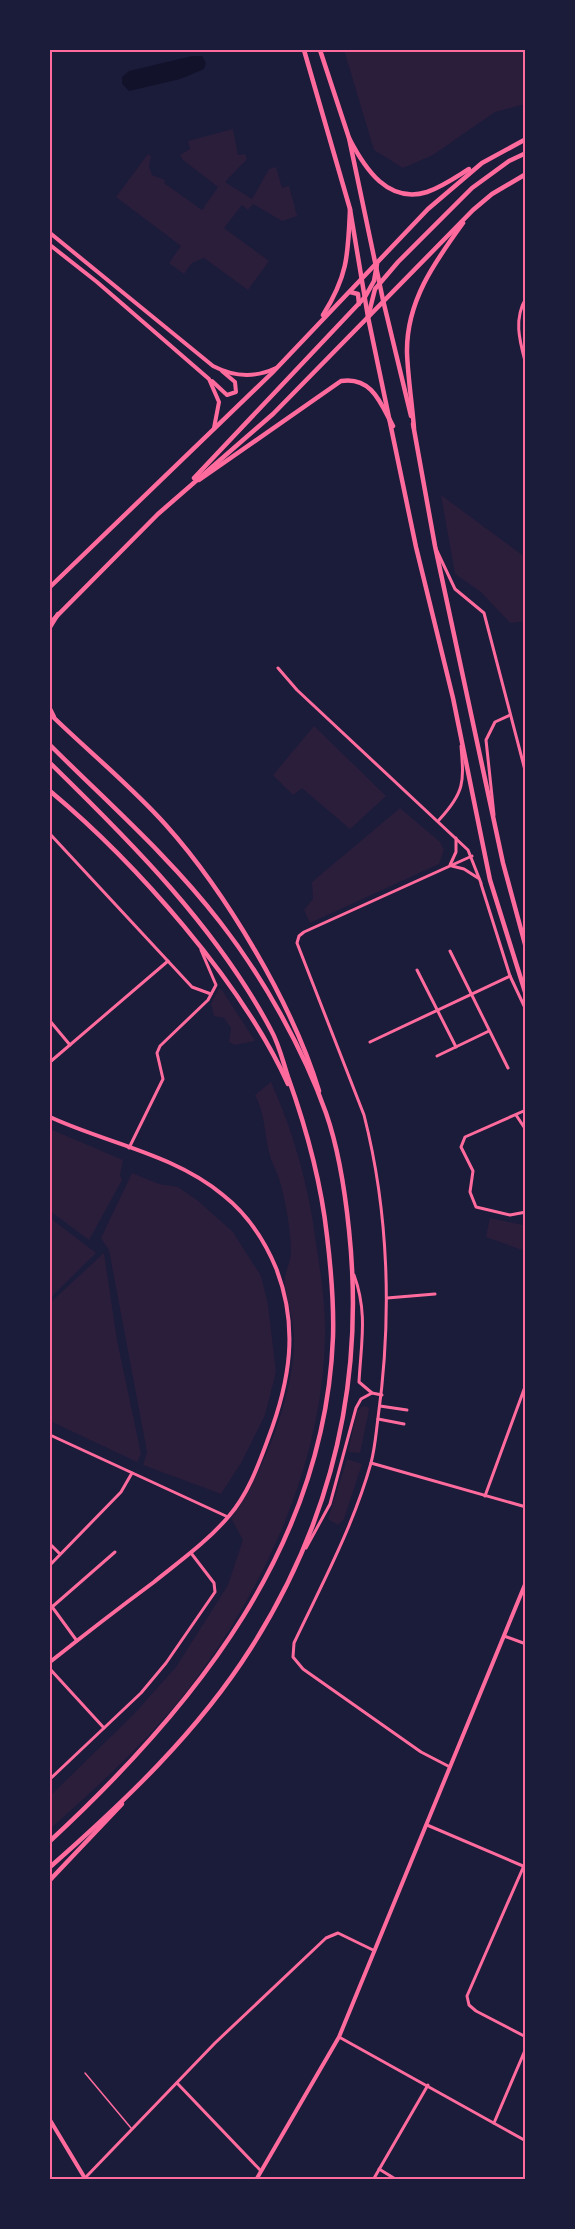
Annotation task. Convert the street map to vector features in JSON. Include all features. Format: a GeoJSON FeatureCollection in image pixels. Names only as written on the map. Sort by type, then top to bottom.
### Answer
{"type":"FeatureCollection","features":[{"type":"Feature","properties":{"kind":"main road"},"geometry":{"type":"LineString","coordinates":[[304,50],[350,209],[368,317],[490,880],[525,995]]}},
{"type":"Feature","properties":{"kind":"main road"},"geometry":{"type":"LineString","coordinates":[[320,50],[350,138],[383,300],[414,428],[435,546],[507,881],[525,948]]}},
{"type":"Feature","properties":{"kind":"main road"},"geometry":{"type":"LineString","coordinates":[[350,138],[375,178],[401,192],[426,192],[525,139]]}},
{"type":"Feature","properties":{"kind":"main road"},"geometry":{"type":"LineString","coordinates":[[368,317],[371,298],[380,280],[460,198],[487,176],[525,153]]}},
{"type":"Feature","properties":{"kind":"main road"},"geometry":{"type":"LineString","coordinates":[[50,587],[277,367],[429,209],[482,163]]}},
{"type":"Feature","properties":{"kind":"main road"},"geometry":{"type":"LineString","coordinates":[[180,493],[273,414],[473,210],[492,194],[525,174]]}},
{"type":"Feature","properties":{"kind":"main road"},"geometry":{"type":"LineString","coordinates":[[319,322],[343,280],[348,258],[350,209]]}},
{"type":"Feature","properties":{"kind":"main road"},"geometry":{"type":"LineString","coordinates":[[414,428],[407,354],[410,319],[428,274],[473,210]]}},
{"type":"Feature","properties":{"kind":"main road"},"geometry":{"type":"LineString","coordinates":[[50,625],[58,614],[180,493],[365,297],[374,281],[377,263]]}},
{"type":"Feature","properties":{"kind":"main road"},"geometry":{"type":"LineString","coordinates":[[348,294],[358,294],[358,304]]}},
{"type":"Feature","properties":{"kind":"main road"},"geometry":{"type":"LineString","coordinates":[[180,493],[341,381],[357,381],[371,388],[393,426]]}},
{"type":"Feature","properties":{"kind":"main road"},"geometry":{"type":"LineString","coordinates":[[50,709],[57,722]]}},
{"type":"Feature","properties":{"kind":"main road"},"geometry":{"type":"LineString","coordinates":[[50,715],[165,824],[192,857],[234,920],[293,1022],[310,1061],[326,1111],[346,1197],[354,1275],[351,1354],[340,1442],[329,1486],[306,1548],[265,1625],[231,1678],[143,1781],[50,1880]]}},
{"type":"Feature","properties":{"kind":"main road"},"geometry":{"type":"LineString","coordinates":[[50,745],[182,876],[221,923],[274,1004],[326,1111]]}},
{"type":"Feature","properties":{"kind":"main road"},"geometry":{"type":"LineString","coordinates":[[50,763],[172,890],[218,946],[273,1033],[314,1154],[323,1202],[331,1269],[333,1326],[326,1402],[313,1465],[291,1527],[263,1585],[207,1673],[166,1723],[111,1783],[50,1841]]}},
{"type":"Feature","properties":{"kind":"main road"},"geometry":{"type":"LineString","coordinates":[[50,791],[74,811],[136,875],[200,948],[256,1026],[280,1067],[300,1111]]}},
{"type":"Feature","properties":{"kind":"main road"},"geometry":{"type":"LineString","coordinates":[[50,1867],[143,1781]]}},
{"type":"Feature","properties":{"kind":"street"},"geometry":{"type":"LineString","coordinates":[[50,233],[237,384],[234,394],[227,395],[97,282],[50,245]]}},
{"type":"Feature","properties":{"kind":"street"},"geometry":{"type":"LineString","coordinates":[[525,298],[519,312],[518,327],[525,365]]}},
{"type":"Feature","properties":{"kind":"street"},"geometry":{"type":"LineString","coordinates":[[220,370],[246,375],[277,367]]}},
{"type":"Feature","properties":{"kind":"street"},"geometry":{"type":"LineString","coordinates":[[209,380],[219,402],[218,417],[213,430]]}},
{"type":"Feature","properties":{"kind":"street"},"geometry":{"type":"LineString","coordinates":[[435,546],[455,589],[484,613],[525,774]]}},
{"type":"Feature","properties":{"kind":"street"},"geometry":{"type":"LineString","coordinates":[[278,668],[297,690],[439,820],[472,856],[510,976],[525,1010]]}},
{"type":"Feature","properties":{"kind":"street"},"geometry":{"type":"LineString","coordinates":[[494,816],[486,740],[495,722],[510,715]]}},
{"type":"Feature","properties":{"kind":"street"},"geometry":{"type":"LineString","coordinates":[[439,820],[461,792],[463,776],[460,735]]}},
{"type":"Feature","properties":{"kind":"street"},"geometry":{"type":"LineString","coordinates":[[50,834],[192,987],[211,994]]}},
{"type":"Feature","properties":{"kind":"street"},"geometry":{"type":"LineString","coordinates":[[450,866],[456,852],[456,838]]}},
{"type":"Feature","properties":{"kind":"street"},"geometry":{"type":"LineString","coordinates":[[450,1767],[420,1752],[303,1669],[293,1657],[294,1643],[334,1564],[371,1462],[386,1355],[387,1298],[382,1232],[364,1115],[297,943],[298,936],[304,932],[472,856]]}},
{"type":"Feature","properties":{"kind":"street"},"geometry":{"type":"LineString","coordinates":[[450,866],[471,872],[481,883]]}},
{"type":"Feature","properties":{"kind":"street"},"geometry":{"type":"LineString","coordinates":[[129,1148],[163,1079],[157,1053],[160,1046],[211,994],[216,985],[200,948]]}},
{"type":"Feature","properties":{"kind":"street"},"geometry":{"type":"LineString","coordinates":[[450,951],[508,1068]]}},
{"type":"Feature","properties":{"kind":"street"},"geometry":{"type":"LineString","coordinates":[[50,1062],[168,961]]}},
{"type":"Feature","properties":{"kind":"street"},"geometry":{"type":"LineString","coordinates":[[417,970],[435,1011],[456,1047]]}},
{"type":"Feature","properties":{"kind":"street"},"geometry":{"type":"LineString","coordinates":[[370,1042],[510,976]]}},
{"type":"Feature","properties":{"kind":"street"},"geometry":{"type":"LineString","coordinates":[[50,1021],[70,1045]]}},
{"type":"Feature","properties":{"kind":"street"},"geometry":{"type":"LineString","coordinates":[[437,1056],[489,1031]]}},
{"type":"Feature","properties":{"kind":"street"},"geometry":{"type":"LineString","coordinates":[[525,1110],[465,1137],[461,1147],[473,1171],[470,1192],[476,1208],[510,1215],[525,1212]]}},
{"type":"Feature","properties":{"kind":"street"},"geometry":{"type":"LineString","coordinates":[[516,1116],[525,1130]]}},
{"type":"Feature","properties":{"kind":"street"},"geometry":{"type":"LineString","coordinates":[[50,1117],[183,1169],[222,1194],[239,1209],[265,1242],[282,1285],[292,1340],[285,1391],[256,1472],[228,1517],[191,1553],[50,1662]]}},
{"type":"Feature","properties":{"kind":"street"},"geometry":{"type":"LineString","coordinates":[[354,1275],[362,1298],[364,1334],[359,1382],[372,1393],[382,1395]]}},
{"type":"Feature","properties":{"kind":"street"},"geometry":{"type":"LineString","coordinates":[[387,1298],[435,1294]]}},
{"type":"Feature","properties":{"kind":"street"},"geometry":{"type":"LineString","coordinates":[[485,1496],[525,1384]]}},
{"type":"Feature","properties":{"kind":"street"},"geometry":{"type":"LineString","coordinates":[[306,1548],[330,1504],[342,1469],[356,1408],[362,1399],[372,1393]]}},
{"type":"Feature","properties":{"kind":"street"},"geometry":{"type":"LineString","coordinates":[[380,1406],[407,1410]]}},
{"type":"Feature","properties":{"kind":"street"},"geometry":{"type":"LineString","coordinates":[[378,1419],[404,1424]]}},
{"type":"Feature","properties":{"kind":"street"},"geometry":{"type":"LineString","coordinates":[[50,1435],[228,1517]]}},
{"type":"Feature","properties":{"kind":"street"},"geometry":{"type":"LineString","coordinates":[[371,1462],[525,1507]]}},
{"type":"Feature","properties":{"kind":"street"},"geometry":{"type":"LineString","coordinates":[[50,1565],[121,1492],[132,1473]]}},
{"type":"Feature","properties":{"kind":"street"},"geometry":{"type":"LineString","coordinates":[[50,1544],[60,1554]]}},
{"type":"Feature","properties":{"kind":"street"},"geometry":{"type":"LineString","coordinates":[[77,1641],[51,1606],[115,1552]]}},
{"type":"Feature","properties":{"kind":"street"},"geometry":{"type":"LineString","coordinates":[[50,1779],[156,1676],[215,1592],[214,1583],[191,1553]]}},
{"type":"Feature","properties":{"kind":"street"},"geometry":{"type":"LineString","coordinates":[[256,2180],[339,2037],[525,1582]]}},
{"type":"Feature","properties":{"kind":"street"},"geometry":{"type":"LineString","coordinates":[[504,1636],[525,1644]]}},
{"type":"Feature","properties":{"kind":"street"},"geometry":{"type":"LineString","coordinates":[[50,1669],[104,1728]]}},
{"type":"Feature","properties":{"kind":"street"},"geometry":{"type":"LineString","coordinates":[[427,1826],[523,1866]]}},
{"type":"Feature","properties":{"kind":"street"},"geometry":{"type":"LineString","coordinates":[[525,1861],[467,1996],[469,2005],[476,2011],[525,2037]]}},
{"type":"Feature","properties":{"kind":"street"},"geometry":{"type":"LineString","coordinates":[[50,2120],[86,2179],[177,2083],[326,1938],[338,1933],[373,1950]]}},
{"type":"Feature","properties":{"kind":"street"},"geometry":{"type":"LineString","coordinates":[[339,2037],[525,2141]]}},
{"type":"Feature","properties":{"kind":"street"},"geometry":{"type":"LineString","coordinates":[[494,2123],[525,2048]]}},
{"type":"Feature","properties":{"kind":"street"},"geometry":{"type":"LineString","coordinates":[[177,2083],[261,2171]]}},
{"type":"Feature","properties":{"kind":"street"},"geometry":{"type":"LineString","coordinates":[[373,2180],[428,2085]]}},
{"type":"Feature","properties":{"kind":"street"},"geometry":{"type":"LineString","coordinates":[[379,2169],[398,2180]]}},
{"type":"Feature","properties":{"kind":"lane"},"geometry":{"type":"LineString","coordinates":[[85,2073],[132,2129]]}},
{"type":"Feature","properties":{"kind":"shaded area"},"geometry":{"type":"Polygon","coordinates":[[[344,50],[525,50],[525,104],[495,112],[433,155],[403,168],[374,150],[344,50]]]}},
{"type":"Feature","properties":{"kind":"shaded area"},"geometry":{"type":"Polygon","coordinates":[[[192,56],[202,56],[206,63],[204,69],[180,79],[129,91],[122,84],[122,77],[129,71],[192,56]]]}},
{"type":"Feature","properties":{"kind":"shaded area"},"geometry":{"type":"Polygon","coordinates":[[[233,129],[238,155],[245,154],[247,159],[225,182],[252,199],[269,169],[276,167],[282,188],[289,186],[297,216],[282,221],[253,204],[248,210],[242,205],[224,228],[269,261],[248,290],[204,258],[192,263],[184,274],[169,263],[181,246],[116,197],[148,154],[151,156],[149,166],[152,175],[165,180],[164,183],[202,210],[218,187],[183,160],[180,155],[190,149],[188,141],[233,129]]]}},
{"type":"Feature","properties":{"kind":"shaded area"},"geometry":{"type":"Polygon","coordinates":[[[441,495],[525,557],[525,621],[510,623],[481,592],[455,574],[441,495]]]}},
{"type":"Feature","properties":{"kind":"shaded area"},"geometry":{"type":"Polygon","coordinates":[[[314,726],[386,796],[350,829],[302,788],[293,795],[273,775],[314,726]]]}},
{"type":"Feature","properties":{"kind":"shaded area"},"geometry":{"type":"Polygon","coordinates":[[[400,808],[440,842],[444,850],[439,864],[310,923],[304,910],[313,899],[312,882],[400,808]]]}},
{"type":"Feature","properties":{"kind":"shaded area"},"geometry":{"type":"Polygon","coordinates":[[[219,988],[255,1041],[235,1045],[229,1042],[231,1028],[224,1018],[214,1016],[211,1004],[219,988]]]}},
{"type":"Feature","properties":{"kind":"shaded area"},"geometry":{"type":"Polygon","coordinates":[[[271,1082],[294,1141],[305,1181],[324,1302],[325,1338],[321,1385],[313,1432],[301,1478],[265,1566],[217,1649],[190,1687],[141,1744],[50,1829],[50,1796],[134,1714],[176,1667],[228,1585],[243,1540],[231,1518],[255,1479],[283,1409],[293,1361],[294,1339],[285,1281],[291,1254],[290,1236],[282,1190],[270,1156],[263,1116],[255,1095],[271,1082]]]}},
{"type":"Feature","properties":{"kind":"shaded area"},"geometry":{"type":"Polygon","coordinates":[[[50,1129],[123,1160],[120,1175],[122,1180],[89,1240],[50,1211],[50,1129]]]}},
{"type":"Feature","properties":{"kind":"shaded area"},"geometry":{"type":"Polygon","coordinates":[[[132,1173],[159,1184],[178,1187],[197,1200],[233,1232],[261,1276],[268,1305],[276,1372],[265,1415],[241,1463],[221,1494],[143,1465],[147,1452],[109,1250],[101,1238],[132,1173]]]}},
{"type":"Feature","properties":{"kind":"shaded area"},"geometry":{"type":"Polygon","coordinates":[[[50,1218],[96,1253],[50,1298],[50,1218]]]}},
{"type":"Feature","properties":{"kind":"shaded area"},"geometry":{"type":"Polygon","coordinates":[[[490,1218],[523,1225],[525,1222],[525,1251],[486,1237],[490,1218]]]}},
{"type":"Feature","properties":{"kind":"shaded area"},"geometry":{"type":"Polygon","coordinates":[[[104,1253],[117,1340],[141,1454],[137,1462],[50,1421],[50,1303],[104,1253]]]}},
{"type":"Feature","properties":{"kind":"shaded area"},"geometry":{"type":"Polygon","coordinates":[[[363,1406],[368,1407],[369,1410],[360,1453],[348,1452],[357,1411],[363,1406]]]}},
{"type":"Feature","properties":{"kind":"shaded area"},"geometry":{"type":"Polygon","coordinates":[[[347,1459],[362,1464],[344,1519],[338,1525],[328,1519],[347,1459]]]}}]}
